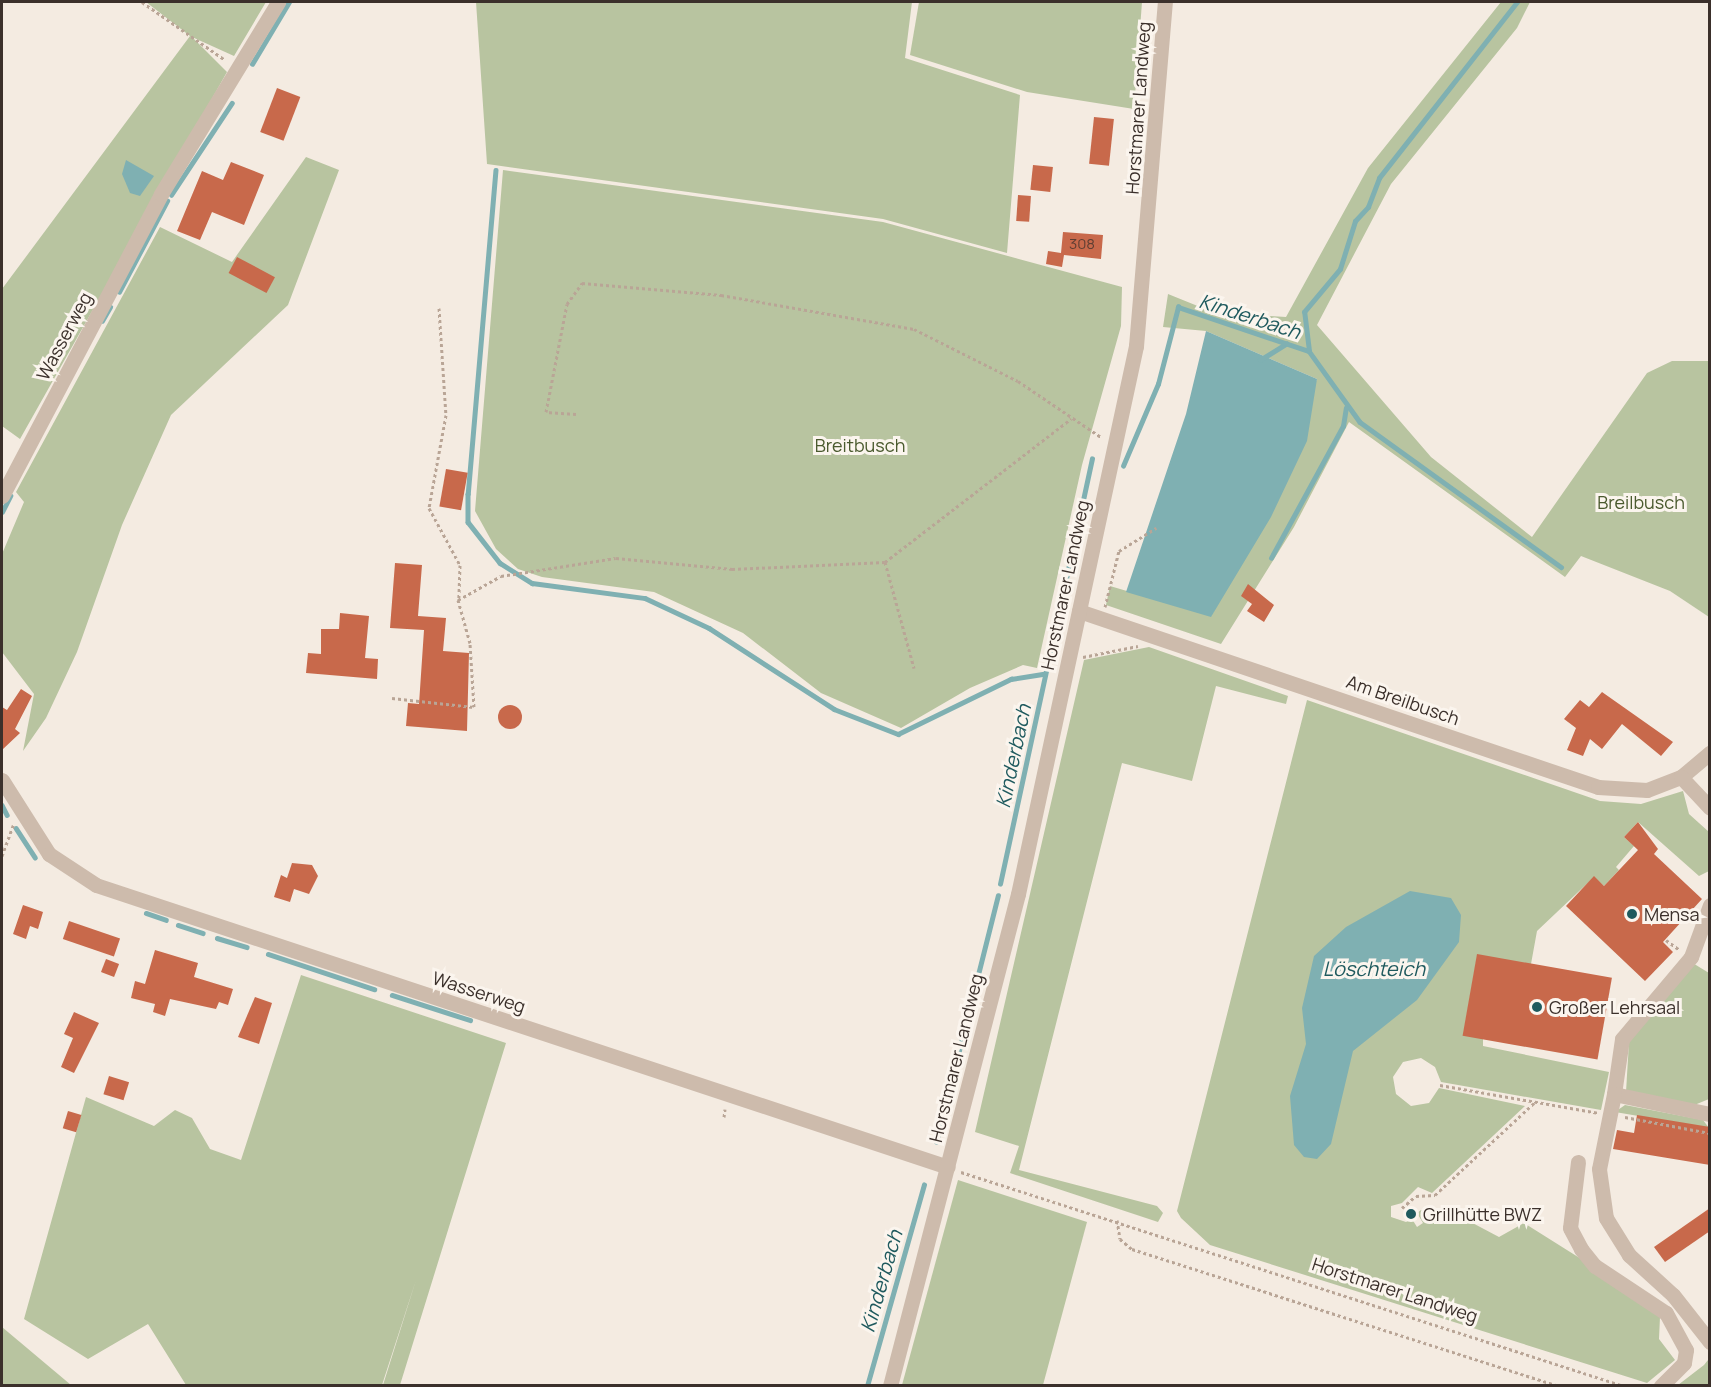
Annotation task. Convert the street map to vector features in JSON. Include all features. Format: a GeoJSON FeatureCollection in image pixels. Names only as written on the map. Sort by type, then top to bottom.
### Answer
{"type":"FeatureCollection","features":[{"type":"Feature","properties":{"kind":"street","name":"Wasserweg"},"geometry":{"type":"LineString","coordinates":[[2,496],[278,2]]}},
{"type":"Feature","properties":{"kind":"street","name":"Horstmarer Landweg"},"geometry":{"type":"LineString","coordinates":[[890,1386],[1018,894],[1142,308],[1165,2]]}},
{"type":"Feature","properties":{"kind":"street","name":"Am Breilbusch"},"geometry":{"type":"LineString","coordinates":[[1079,611],[1598,787],[1647,790],[1681,777],[1710,753]]}},
{"type":"Feature","properties":{"kind":"street"},"geometry":{"type":"LineString","coordinates":[[1681,777],[1710,808]]}},
{"type":"Feature","properties":{"kind":"street","name":"Wasserweg"},"geometry":{"type":"LineString","coordinates":[[2,780],[23,816],[57,862],[122,896],[948,1167]]}},
{"type":"Feature","properties":{"kind":"street"},"geometry":{"type":"LineString","coordinates":[[1710,905],[1691,957],[1622,1040],[1599,1169],[1606,1218],[1629,1255],[1673,1295],[1710,1342]]}},
{"type":"Feature","properties":{"kind":"street"},"geometry":{"type":"LineString","coordinates":[[1614,1094],[1710,1114]]}},
{"type":"Feature","properties":{"kind":"street"},"geometry":{"type":"LineString","coordinates":[[1578,1162],[1570,1228],[1581,1249],[1595,1266],[1666,1313],[1686,1350],[1684,1363],[1660,1386]]}},
{"type":"Feature","properties":{"kind":"path"},"geometry":{"type":"LineString","coordinates":[[142,2],[239,69]]}},
{"type":"Feature","properties":{"kind":"path"},"geometry":{"type":"LineString","coordinates":[[576,414],[546,412],[567,304],[582,283],[721,295],[914,329],[1018,381],[1071,419],[1101,437]]}},
{"type":"Feature","properties":{"kind":"path"},"geometry":{"type":"LineString","coordinates":[[392,698],[474,707],[471,643],[458,600],[460,565],[429,508],[446,415],[439,308]]}},
{"type":"Feature","properties":{"kind":"path"},"geometry":{"type":"LineString","coordinates":[[458,600],[501,576],[616,558],[732,568],[885,562],[1071,419]]}},
{"type":"Feature","properties":{"kind":"path"},"geometry":{"type":"LineString","coordinates":[[1099,448],[1103,426]]}},
{"type":"Feature","properties":{"kind":"path"},"geometry":{"type":"LineString","coordinates":[[1102,617],[1119,551],[1156,528]]}},
{"type":"Feature","properties":{"kind":"path"},"geometry":{"type":"LineString","coordinates":[[885,562],[914,668]]}},
{"type":"Feature","properties":{"kind":"path"},"geometry":{"type":"LineString","coordinates":[[1068,662],[1159,637]]}},
{"type":"Feature","properties":{"kind":"path"},"geometry":{"type":"LineString","coordinates":[[2,856],[11,828],[23,816]]}},
{"type":"Feature","properties":{"kind":"path"},"geometry":{"type":"LineString","coordinates":[[1666,940],[1672,945]]}},
{"type":"Feature","properties":{"kind":"path"},"geometry":{"type":"LineString","coordinates":[[1402,1208],[1416,1196],[1435,1195],[1535,1102],[1440,1085]]}},
{"type":"Feature","properties":{"kind":"path","name":"Horstmarer Landweg"},"geometry":{"type":"LineString","coordinates":[[948,1167],[1624,1386]]}},
{"type":"Feature","properties":{"kind":"path"},"geometry":{"type":"LineString","coordinates":[[1117,1220],[1120,1239],[1132,1249],[1559,1386]]}},
{"type":"Feature","properties":{"kind":"green space"},"geometry":{"type":"Polygon","coordinates":[[[146,2],[266,2],[234,56],[192,37],[227,72],[20,439],[2,426],[2,289],[190,36],[146,2]]]}},
{"type":"Feature","properties":{"kind":"green space"},"geometry":{"type":"Polygon","coordinates":[[[476,2],[912,2],[905,58],[1020,95],[1007,253],[883,219],[487,164],[476,2]]]}},
{"type":"Feature","properties":{"kind":"green space"},"geometry":{"type":"Polygon","coordinates":[[[919,2],[1142,2],[1134,109],[1027,92],[910,55],[919,2]]]}},
{"type":"Feature","properties":{"kind":"green space","name":"Breilbusch"},"geometry":{"type":"Polygon","coordinates":[[[1501,2],[1530,2],[1517,28],[1391,184],[1317,325],[1431,457],[1532,537],[1647,373],[1672,361],[1709,361],[1709,617],[1670,591],[1581,556],[1565,577],[1349,422],[1294,527],[1221,644],[1106,605],[1110,586],[1211,616],[1234,576],[1317,379],[1206,331],[1163,327],[1168,294],[1215,313],[1286,317],[1368,168],[1501,2]]]}},
{"type":"Feature","properties":{"kind":"green space"},"geometry":{"type":"Polygon","coordinates":[[[306,157],[339,170],[288,305],[171,415],[122,525],[77,652],[46,718],[23,751],[34,694],[2,652],[2,554],[24,502],[16,492],[160,227],[232,262],[306,157]]]}},
{"type":"Feature","properties":{"kind":"green space","name":"Breitbusch"},"geometry":{"type":"Polygon","coordinates":[[[503,170],[883,222],[1122,287],[1121,326],[1082,465],[1037,668],[1023,665],[970,688],[901,728],[821,693],[743,633],[654,592],[542,577],[518,569],[496,549],[475,511],[503,170]]]}},
{"type":"Feature","properties":{"kind":"green space"},"geometry":{"type":"Polygon","coordinates":[[[1149,647],[1288,696],[1286,704],[1216,686],[1192,781],[1122,763],[1019,1170],[1157,1206],[1163,1213],[1158,1222],[1010,1173],[1019,1146],[975,1132],[1084,660],[1149,647]]]}},
{"type":"Feature","properties":{"kind":"green space"},"geometry":{"type":"Polygon","coordinates":[[[1307,700],[1600,801],[1641,804],[1683,791],[1689,814],[1709,832],[1709,871],[1699,876],[1638,822],[1624,837],[1634,846],[1616,867],[1619,870],[1604,886],[1594,877],[1537,931],[1531,964],[1483,1039],[1483,1046],[1609,1072],[1601,1110],[1441,1082],[1435,1067],[1421,1058],[1403,1062],[1393,1077],[1396,1094],[1411,1106],[1429,1103],[1439,1088],[1525,1106],[1432,1193],[1418,1187],[1402,1203],[1391,1206],[1391,1217],[1406,1222],[1412,1219],[1417,1227],[1423,1223],[1417,1213],[1421,1210],[1448,1210],[1499,1237],[1524,1223],[1586,1262],[1660,1317],[1659,1339],[1675,1360],[1647,1383],[1210,1245],[1181,1218],[1177,1211],[1307,700]]]}},
{"type":"Feature","properties":{"kind":"green space"},"geometry":{"type":"Polygon","coordinates":[[[1691,962],[1709,973],[1709,1099],[1692,1106],[1626,1092],[1629,1042],[1691,962]]]}},
{"type":"Feature","properties":{"kind":"green space"},"geometry":{"type":"Polygon","coordinates":[[[301,975],[506,1043],[400,1385],[383,1385],[416,1280],[382,1385],[186,1385],[148,1324],[88,1359],[24,1319],[86,1097],[154,1126],[175,1110],[192,1118],[210,1149],[241,1160],[301,975]]]}},
{"type":"Feature","properties":{"kind":"green space"},"geometry":{"type":"Polygon","coordinates":[[[1625,1105],[1703,1120],[1709,1128],[1615,1112],[1625,1105]]]}},
{"type":"Feature","properties":{"kind":"green space"},"geometry":{"type":"Polygon","coordinates":[[[958,1180],[1087,1222],[1043,1385],[902,1385],[958,1180]]]}},
{"type":"Feature","properties":{"kind":"green space"},"geometry":{"type":"Polygon","coordinates":[[[2,1327],[71,1385],[2,1385],[2,1327]]]}},
{"type":"Feature","properties":{"kind":"green space"},"geometry":{"type":"Polygon","coordinates":[[[1708,1360],[1709,1385],[1678,1385],[1704,1365],[1708,1360]]]}},
{"type":"Feature","properties":{"kind":"water"},"geometry":{"type":"Polygon","coordinates":[[[126,160],[154,176],[140,196],[130,193],[122,174],[126,160]]]}},
{"type":"Feature","properties":{"kind":"water"},"geometry":{"type":"Polygon","coordinates":[[[1206,331],[1317,379],[1307,441],[1271,517],[1211,617],[1126,592],[1186,414],[1206,331]]]}},
{"type":"Feature","properties":{"kind":"water","name":"Löschteich"},"geometry":{"type":"Polygon","coordinates":[[[1410,891],[1451,898],[1461,915],[1459,942],[1417,1000],[1353,1051],[1331,1144],[1317,1159],[1304,1157],[1294,1145],[1290,1096],[1306,1044],[1302,1008],[1314,956],[1346,927],[1410,891]]]}},
{"type":"Feature","properties":{"kind":"building"},"geometry":{"type":"Polygon","coordinates":[[[277,88],[300,97],[283,141],[260,132],[277,88]]]}},
{"type":"Feature","properties":{"kind":"building"},"geometry":{"type":"Polygon","coordinates":[[[1094,117],[1114,119],[1109,166],[1089,164],[1094,117]]]}},
{"type":"Feature","properties":{"kind":"building"},"geometry":{"type":"Polygon","coordinates":[[[231,162],[264,175],[244,225],[212,212],[200,240],[177,231],[202,171],[223,180],[231,162]]]}},
{"type":"Feature","properties":{"kind":"building"},"geometry":{"type":"Polygon","coordinates":[[[1033,165],[1053,167],[1050,192],[1030,190],[1033,165]]]}},
{"type":"Feature","properties":{"kind":"building"},"geometry":{"type":"Polygon","coordinates":[[[1018,195],[1031,196],[1029,222],[1016,221],[1018,195]]]}},
{"type":"Feature","properties":{"kind":"building"},"geometry":{"type":"Polygon","coordinates":[[[1063,232],[1103,235],[1101,259],[1064,255],[1062,267],[1046,264],[1048,251],[1061,253],[1063,232]]]}},
{"type":"Feature","properties":{"kind":"building"},"geometry":{"type":"Polygon","coordinates":[[[237,257],[275,277],[267,293],[229,273],[237,257]]]}},
{"type":"Feature","properties":{"kind":"building"},"geometry":{"type":"Polygon","coordinates":[[[446,469],[468,473],[461,510],[439,506],[446,469]]]}},
{"type":"Feature","properties":{"kind":"building"},"geometry":{"type":"Polygon","coordinates":[[[395,563],[422,565],[418,616],[446,618],[443,651],[469,653],[467,731],[406,726],[408,703],[419,704],[424,630],[390,628],[395,563]]]}},
{"type":"Feature","properties":{"kind":"building"},"geometry":{"type":"Polygon","coordinates":[[[1248,584],[1274,605],[1264,622],[1247,611],[1252,604],[1241,596],[1248,584]]]}},
{"type":"Feature","properties":{"kind":"building"},"geometry":{"type":"Polygon","coordinates":[[[340,613],[369,616],[365,658],[378,659],[377,679],[306,673],[308,653],[321,654],[321,629],[339,629],[340,613]]]}},
{"type":"Feature","properties":{"kind":"building"},"geometry":{"type":"Polygon","coordinates":[[[21,689],[32,696],[15,729],[20,733],[2,750],[2,707],[7,710],[21,689]]]}},
{"type":"Feature","properties":{"kind":"building"},"geometry":{"type":"Polygon","coordinates":[[[1602,692],[1673,742],[1661,756],[1622,724],[1602,749],[1590,739],[1583,756],[1567,750],[1576,728],[1564,719],[1580,700],[1589,707],[1602,692]]]}},
{"type":"Feature","properties":{"kind":"building"},"geometry":{"type":"Polygon","coordinates":[[[505,705],[515,705],[522,712],[522,722],[515,729],[505,729],[498,722],[498,712],[505,705]]]}},
{"type":"Feature","properties":{"kind":"building","name":"Mensa"},"geometry":{"type":"Polygon","coordinates":[[[1638,822],[1658,849],[1654,854],[1702,899],[1663,942],[1673,952],[1645,981],[1566,906],[1594,876],[1604,886],[1638,850],[1624,837],[1638,822]]]}},
{"type":"Feature","properties":{"kind":"building"},"geometry":{"type":"Polygon","coordinates":[[[292,863],[312,865],[318,876],[309,894],[294,889],[290,902],[274,897],[281,875],[287,878],[292,863]]]}},
{"type":"Feature","properties":{"kind":"building"},"geometry":{"type":"Polygon","coordinates":[[[23,905],[43,912],[38,929],[30,926],[26,939],[13,934],[23,905]]]}},
{"type":"Feature","properties":{"kind":"building"},"geometry":{"type":"Polygon","coordinates":[[[69,921],[120,939],[114,957],[63,939],[69,921]]]}},
{"type":"Feature","properties":{"kind":"building"},"geometry":{"type":"Polygon","coordinates":[[[155,950],[198,963],[194,977],[233,989],[228,1005],[219,1002],[216,1009],[170,999],[165,1016],[153,1012],[155,1004],[131,998],[135,981],[145,984],[155,950]]]}},
{"type":"Feature","properties":{"kind":"building","name":"Großer Lehrsaal"},"geometry":{"type":"Polygon","coordinates":[[[1477,954],[1612,978],[1598,1060],[1463,1036],[1477,954]]]}},
{"type":"Feature","properties":{"kind":"building"},"geometry":{"type":"Polygon","coordinates":[[[106,959],[119,964],[114,977],[101,972],[106,959]]]}},
{"type":"Feature","properties":{"kind":"building"},"geometry":{"type":"Polygon","coordinates":[[[255,997],[272,1003],[259,1044],[238,1037],[255,997]]]}},
{"type":"Feature","properties":{"kind":"building"},"geometry":{"type":"Polygon","coordinates":[[[74,1012],[99,1023],[74,1073],[61,1067],[73,1038],[64,1034],[74,1012]]]}},
{"type":"Feature","properties":{"kind":"building"},"geometry":{"type":"Polygon","coordinates":[[[109,1076],[129,1082],[124,1100],[103,1094],[109,1076]]]}},
{"type":"Feature","properties":{"kind":"building"},"geometry":{"type":"Polygon","coordinates":[[[68,1111],[81,1115],[76,1132],[63,1128],[68,1111]]]}},
{"type":"Feature","properties":{"kind":"building"},"geometry":{"type":"Polygon","coordinates":[[[1637,1115],[1710,1127],[1710,1165],[1613,1149],[1617,1130],[1634,1133],[1637,1115]]]}},
{"type":"Feature","properties":{"kind":"building"},"geometry":{"type":"Polygon","coordinates":[[[1710,1208],[1710,1231],[1665,1262],[1654,1247],[1710,1208]]]}},
{"type":"Feature","properties":{"kind":"waterway"},"geometry":{"type":"LineString","coordinates":[[252,64],[289,2]]}},
{"type":"Feature","properties":{"kind":"waterway","name":"Kinderbach"},"geometry":{"type":"LineString","coordinates":[[1123,466],[1158,384],[1178,307],[1309,351],[1304,312],[1340,269],[1355,221],[1368,207],[1379,178],[1517,2]]}},
{"type":"Feature","properties":{"kind":"waterway"},"geometry":{"type":"LineString","coordinates":[[171,195],[232,103]]}},
{"type":"Feature","properties":{"kind":"waterway"},"geometry":{"type":"LineString","coordinates":[[496,170],[468,494],[468,522],[500,563],[532,583],[645,598],[709,628],[834,709],[898,734],[1011,679],[1044,674]]}},
{"type":"Feature","properties":{"kind":"waterway"},"geometry":{"type":"LineString","coordinates":[[119,292],[167,201]]}},
{"type":"Feature","properties":{"kind":"waterway"},"geometry":{"type":"LineString","coordinates":[[102,321],[110,307]]}},
{"type":"Feature","properties":{"kind":"waterway"},"geometry":{"type":"LineString","coordinates":[[1260,360],[1286,344]]}},
{"type":"Feature","properties":{"kind":"waterway"},"geometry":{"type":"LineString","coordinates":[[1309,351],[1360,422],[1561,567]]}},
{"type":"Feature","properties":{"kind":"waterway"},"geometry":{"type":"LineString","coordinates":[[1271,558],[1343,426],[1346,408]]}},
{"type":"Feature","properties":{"kind":"waterway","name":"Kinderbach"},"geometry":{"type":"LineString","coordinates":[[1000,884],[1092,459]]}},
{"type":"Feature","properties":{"kind":"waterway"},"geometry":{"type":"LineString","coordinates":[[2,512],[10,496]]}},
{"type":"Feature","properties":{"kind":"waterway"},"geometry":{"type":"LineString","coordinates":[[2,805],[7,815]]}},
{"type":"Feature","properties":{"kind":"waterway"},"geometry":{"type":"LineString","coordinates":[[16,828],[35,857]]}},
{"type":"Feature","properties":{"kind":"waterway","name":"Kinderbach"},"geometry":{"type":"LineString","coordinates":[[936,1142],[998,896]]}},
{"type":"Feature","properties":{"kind":"waterway"},"geometry":{"type":"LineString","coordinates":[[146,913],[166,920]]}},
{"type":"Feature","properties":{"kind":"waterway"},"geometry":{"type":"LineString","coordinates":[[178,925],[203,933]]}},
{"type":"Feature","properties":{"kind":"waterway"},"geometry":{"type":"LineString","coordinates":[[217,938],[247,947]]}},
{"type":"Feature","properties":{"kind":"waterway"},"geometry":{"type":"LineString","coordinates":[[268,954],[374,989]]}},
{"type":"Feature","properties":{"kind":"waterway"},"geometry":{"type":"LineString","coordinates":[[392,995],[470,1020]]}},
{"type":"Feature","properties":{"kind":"waterway","name":"Kinderbach"},"geometry":{"type":"LineString","coordinates":[[867,1386],[924,1185]]}},
{"type":"Feature","properties":{"kind":"place","name":"Mensa"},"geometry":{"type":"Point","coordinates":[1632,914]}},
{"type":"Feature","properties":{"kind":"place","name":"Großer Lehrsaal"},"geometry":{"type":"Point","coordinates":[1537,1007]}},
{"type":"Feature","properties":{"kind":"place","name":"Grillhütte BWZ"},"geometry":{"type":"Point","coordinates":[1411,1214]}}]}
